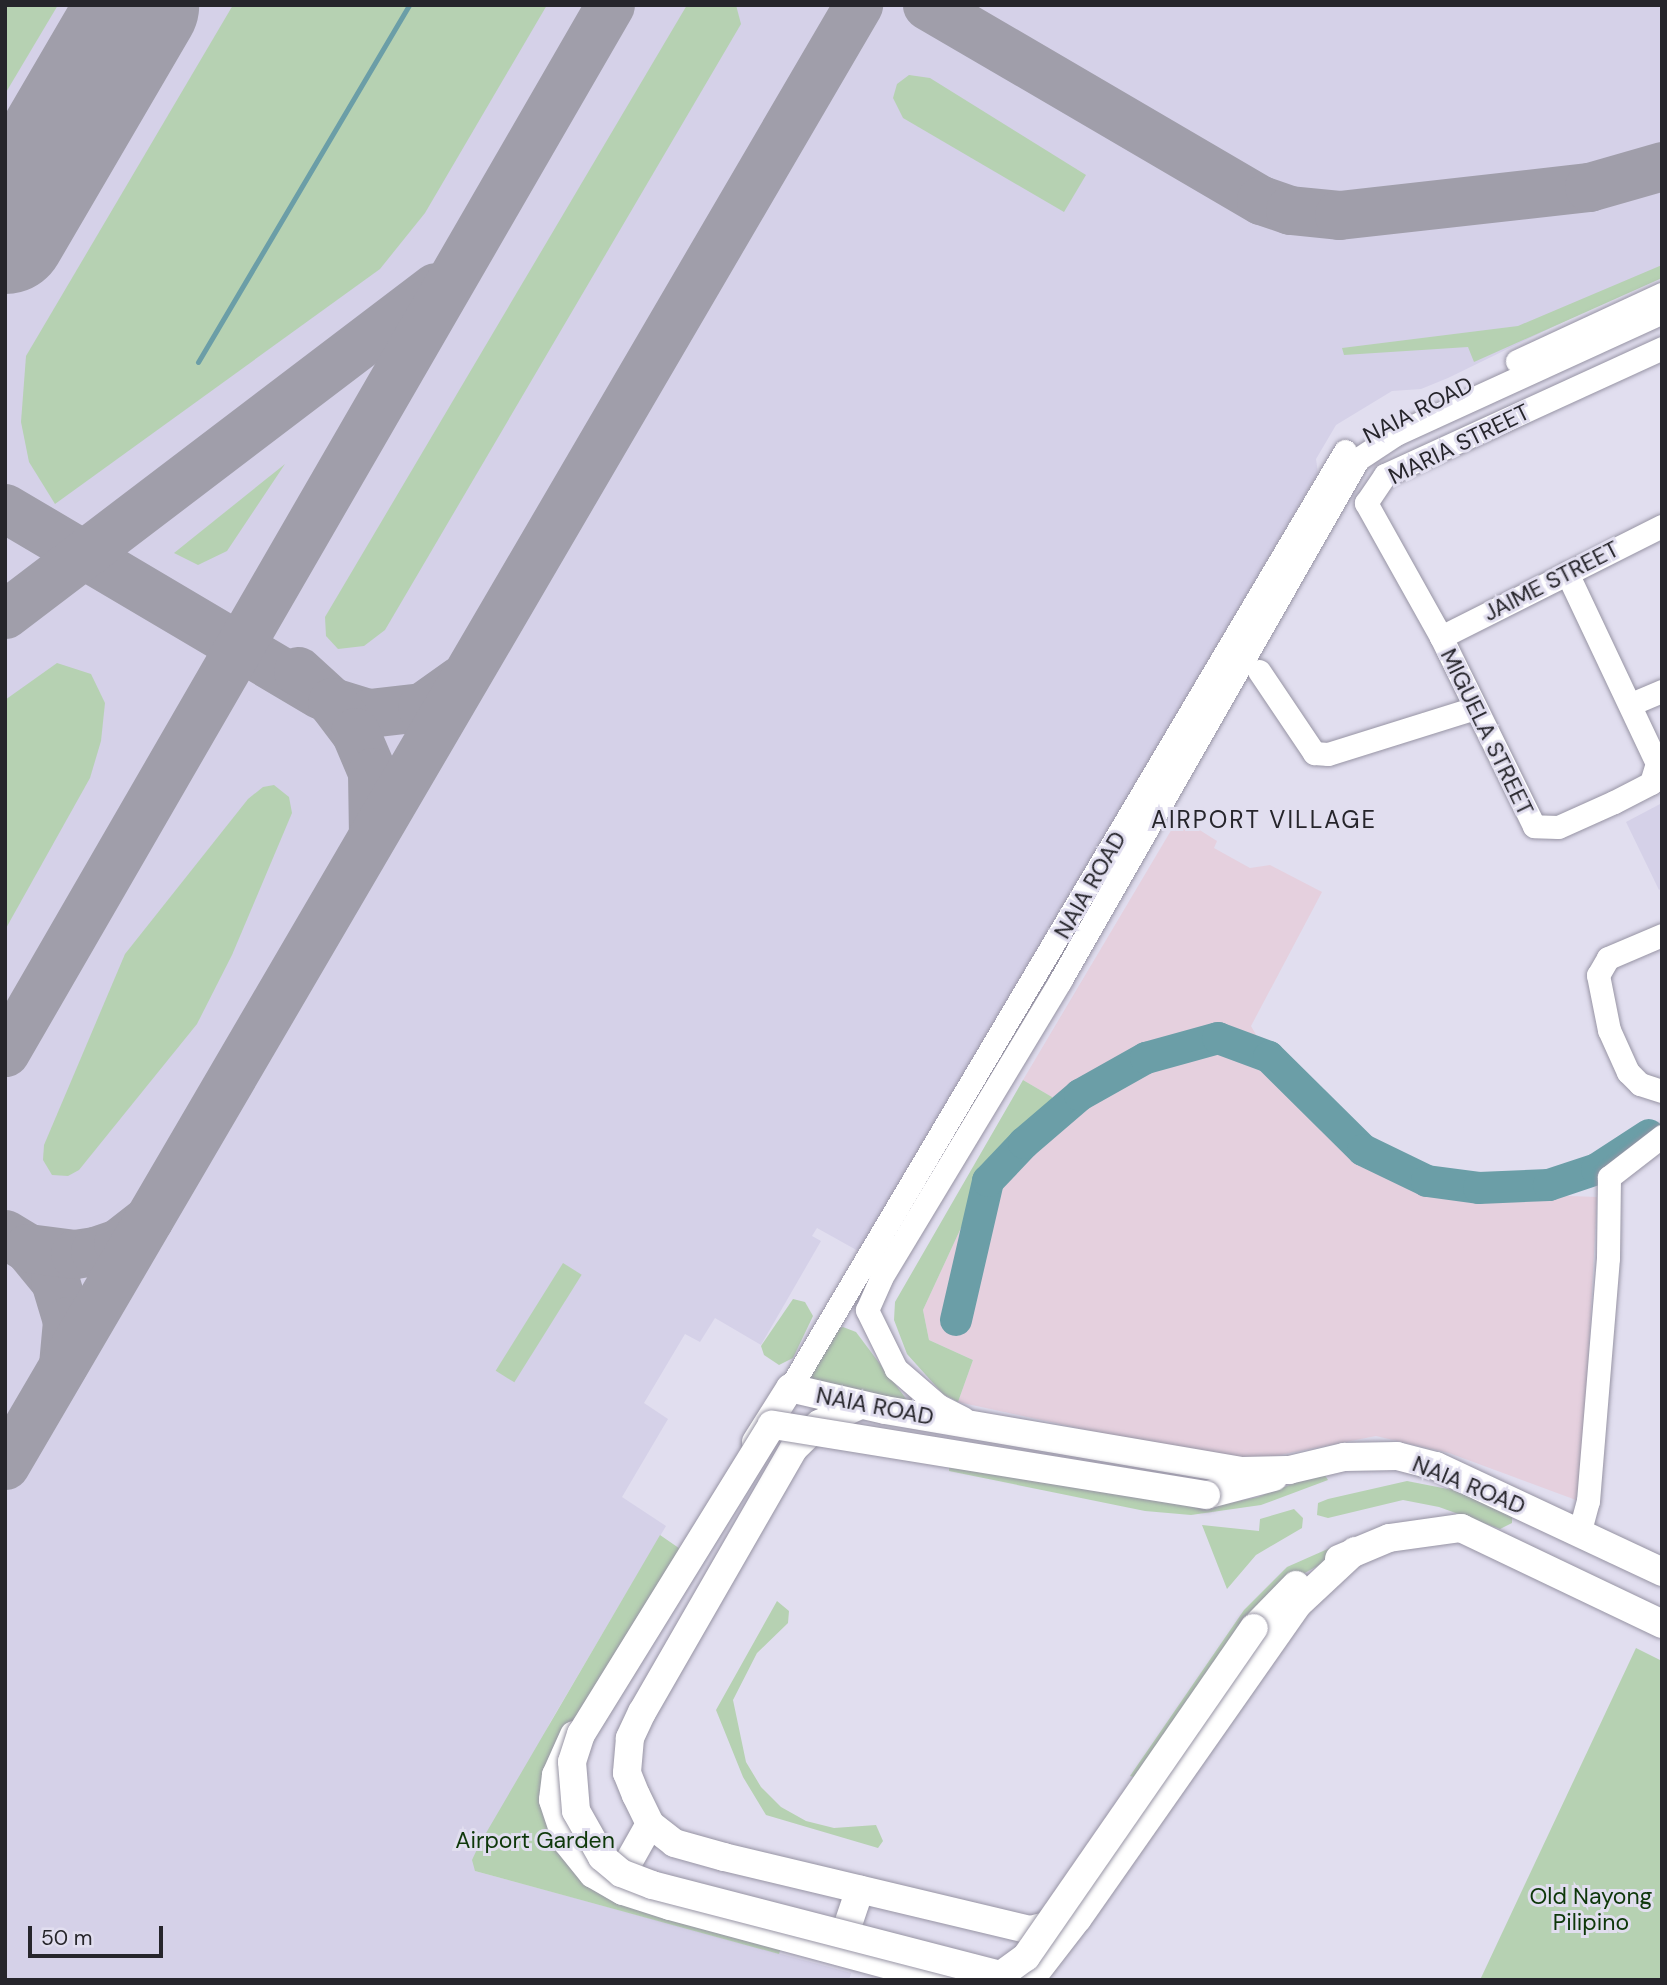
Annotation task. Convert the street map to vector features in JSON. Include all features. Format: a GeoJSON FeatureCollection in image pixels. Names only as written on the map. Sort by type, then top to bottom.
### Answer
{"type":"FeatureCollection","features":[{"type":"Feature","properties":{"kind":"main road","name":"NAIA ROAD"},"geometry":{"type":"LineString","coordinates":[[790,1388],[860,1405],[1192,1465],[1242,1471],[1289,1470],[1371,1455],[1436,1466],[1662,1572]]}},
{"type":"Feature","properties":{"kind":"main road"},"geometry":{"type":"LineString","coordinates":[[790,1388],[794,1448]]}},
{"type":"Feature","properties":{"kind":"main road"},"geometry":{"type":"LineString","coordinates":[[790,1388],[613,1671],[562,1758],[553,1800],[556,1819],[578,1860],[615,1886],[945,1980]]}},
{"type":"Feature","properties":{"kind":"main road"},"geometry":{"type":"LineString","coordinates":[[860,1405],[819,1424],[794,1448],[642,1712],[630,1738],[628,1773],[650,1824],[674,1843],[1030,1930],[1078,1918]]}},
{"type":"Feature","properties":{"kind":"main road","name":"NAIA ROAD"},"geometry":{"type":"LineString","coordinates":[[1289,1470],[1251,1487],[1206,1495],[772,1425],[581,1734],[572,1762],[576,1811],[602,1857],[621,1873],[652,1885],[1001,1975],[1026,1957],[1254,1628],[1283,1594],[1318,1569],[1355,1551],[1424,1530],[1461,1528],[1662,1624]]}},
{"type":"Feature","properties":{"kind":"main road"},"geometry":{"type":"LineString","coordinates":[[1513,1553],[1532,1511]]}},
{"type":"Feature","properties":{"kind":"main road"},"geometry":{"type":"LineString","coordinates":[[709,1516],[744,1536]]}},
{"type":"Feature","properties":{"kind":"main road"},"geometry":{"type":"LineString","coordinates":[[1030,1980],[1078,1918],[1297,1605],[1355,1551]]}},
{"type":"Feature","properties":{"kind":"main road"},"geometry":{"type":"LineString","coordinates":[[613,1671],[642,1712]]}},
{"type":"Feature","properties":{"kind":"main road"},"geometry":{"type":"LineString","coordinates":[[615,1886],[650,1824]]}},
{"type":"Feature","properties":{"kind":"main road"},"geometry":{"type":"LineString","coordinates":[[839,1951],[860,1889]]}},
{"type":"Feature","properties":{"kind":"street","name":"NAIA ROAD"},"geometry":{"type":"LineString","coordinates":[[790,1388],[1345,449],[1390,421],[1662,294]]}},
{"type":"Feature","properties":{"kind":"street","name":"NAIA ROAD"},"geometry":{"type":"LineString","coordinates":[[975,1424],[939,1406],[896,1369],[867,1310],[881,1278],[1060,981],[1358,459],[1396,434],[1662,312]]}},
{"type":"Feature","properties":{"kind":"street","name":"MARIA STREET"},"geometry":{"type":"LineString","coordinates":[[1441,637],[1366,503],[1385,475],[1662,348]]}},
{"type":"Feature","properties":{"kind":"street","name":"JAIME STREET"},"geometry":{"type":"LineString","coordinates":[[1441,637],[1662,526]]}},
{"type":"Feature","properties":{"kind":"street"},"geometry":{"type":"LineString","coordinates":[[1567,573],[1631,704],[1662,691]]}},
{"type":"Feature","properties":{"kind":"street","name":"MIGUELA STREET"},"geometry":{"type":"LineString","coordinates":[[1441,637],[1534,827],[1558,827],[1651,783],[1657,764],[1631,704]]}},
{"type":"Feature","properties":{"kind":"street"},"geometry":{"type":"LineString","coordinates":[[1259,671],[1314,753],[1328,754],[1475,708]]}},
{"type":"Feature","properties":{"kind":"street"},"geometry":{"type":"LineString","coordinates":[[1662,935],[1608,958],[1598,975],[1609,1030],[1628,1072],[1640,1084],[1662,1091]]}},
{"type":"Feature","properties":{"kind":"street"},"geometry":{"type":"LineString","coordinates":[[1579,1534],[1588,1501],[1609,1177],[1662,1136]]}},
{"type":"Feature","properties":{"kind":"shaded area"},"geometry":{"type":"Polygon","coordinates":[[[5,5],[1662,5],[1662,274],[1448,378],[1421,389],[1392,391],[1336,425],[1316,459],[1318,473],[860,1252],[817,1228],[812,1236],[821,1241],[761,1345],[715,1318],[700,1342],[685,1334],[644,1403],[668,1419],[622,1497],[666,1526],[551,1721],[475,1871],[851,1973],[849,1980],[5,1980],[5,5]]]}},
{"type":"Feature","properties":{"kind":"shaded area"},"geometry":{"type":"Polygon","coordinates":[[[1662,803],[1662,888],[1659,890],[1626,822],[1662,803]]]}},
{"type":"Feature","properties":{"kind":"shaded area"},"geometry":{"type":"Polygon","coordinates":[[[1179,817],[1217,841],[1214,848],[1250,868],[1270,865],[1322,892],[1251,1026],[1267,1054],[1385,1170],[1419,1190],[1597,1197],[1583,1461],[1576,1500],[1449,1453],[1376,1436],[1239,1463],[958,1402],[973,1360],[929,1340],[923,1310],[985,1176],[1053,1105],[1052,1097],[1023,1080],[1179,817]]]}},
{"type":"Feature","properties":{"kind":"green space"},"geometry":{"type":"Polygon","coordinates":[[[5,5],[58,5],[5,94],[5,5]]]}},
{"type":"Feature","properties":{"kind":"green space"},"geometry":{"type":"Polygon","coordinates":[[[233,5],[547,5],[425,213],[380,269],[55,504],[29,462],[21,422],[26,356],[233,5]]]}},
{"type":"Feature","properties":{"kind":"green space"},"geometry":{"type":"Polygon","coordinates":[[[687,5],[736,5],[741,24],[385,630],[364,646],[338,649],[326,636],[325,617],[687,5]]]}},
{"type":"Feature","properties":{"kind":"green space"},"geometry":{"type":"Polygon","coordinates":[[[909,75],[930,78],[1086,175],[1064,212],[903,118],[893,98],[897,84],[909,75]]]}},
{"type":"Feature","properties":{"kind":"green space"},"geometry":{"type":"Polygon","coordinates":[[[1662,265],[1662,278],[1474,362],[1468,347],[1344,355],[1342,348],[1518,326],[1662,265]]]}},
{"type":"Feature","properties":{"kind":"green space"},"geometry":{"type":"Polygon","coordinates":[[[285,464],[227,551],[198,565],[174,553],[285,464]]]}},
{"type":"Feature","properties":{"kind":"green space"},"geometry":{"type":"Polygon","coordinates":[[[57,663],[91,674],[105,703],[101,741],[90,778],[5,930],[5,700],[57,663]]]}},
{"type":"Feature","properties":{"kind":"green space"},"geometry":{"type":"Polygon","coordinates":[[[274,785],[289,797],[292,813],[232,955],[197,1024],[79,1170],[68,1176],[52,1175],[43,1160],[44,1145],[125,954],[248,799],[263,787],[274,785]]]}},
{"type":"Feature","properties":{"kind":"green space"},"geometry":{"type":"Polygon","coordinates":[[[1023,1080],[1052,1097],[1053,1105],[985,1176],[923,1310],[929,1340],[973,1360],[958,1402],[943,1394],[907,1354],[894,1320],[895,1302],[1023,1080]]]}},
{"type":"Feature","properties":{"kind":"green space"},"geometry":{"type":"Polygon","coordinates":[[[563,1263],[582,1275],[514,1382],[496,1371],[563,1263]]]}},
{"type":"Feature","properties":{"kind":"green space"},"geometry":{"type":"Polygon","coordinates":[[[793,1299],[805,1302],[813,1316],[793,1358],[779,1365],[764,1355],[761,1346],[793,1299]]]}},
{"type":"Feature","properties":{"kind":"green space"},"geometry":{"type":"Polygon","coordinates":[[[843,1327],[856,1332],[907,1400],[810,1390],[803,1375],[833,1330],[843,1327]]]}},
{"type":"Feature","properties":{"kind":"green space"},"geometry":{"type":"Polygon","coordinates":[[[949,1467],[1216,1506],[1258,1497],[1323,1472],[1328,1480],[1261,1505],[1191,1515],[1145,1511],[949,1471],[949,1467]]]}},
{"type":"Feature","properties":{"kind":"green space"},"geometry":{"type":"Polygon","coordinates":[[[1407,1481],[1473,1494],[1512,1513],[1512,1523],[1500,1529],[1439,1507],[1403,1500],[1328,1518],[1317,1515],[1318,1503],[1328,1499],[1407,1481]]]}},
{"type":"Feature","properties":{"kind":"green space"},"geometry":{"type":"Polygon","coordinates":[[[1294,1509],[1303,1518],[1302,1528],[1256,1555],[1227,1589],[1202,1525],[1259,1531],[1260,1519],[1294,1509]]]}},
{"type":"Feature","properties":{"kind":"green space","name":"Airport Garden"},"geometry":{"type":"Polygon","coordinates":[[[660,1535],[686,1553],[580,1732],[588,1843],[781,1947],[779,1954],[475,1871],[472,1860],[479,1845],[660,1535]]]}},
{"type":"Feature","properties":{"kind":"green space"},"geometry":{"type":"Polygon","coordinates":[[[1348,1540],[1350,1548],[1294,1579],[1137,1778],[1130,1776],[1244,1610],[1287,1567],[1348,1540]]]}},
{"type":"Feature","properties":{"kind":"green space"},"geometry":{"type":"Polygon","coordinates":[[[777,1601],[789,1611],[788,1623],[757,1653],[733,1700],[746,1762],[761,1787],[781,1807],[806,1821],[834,1828],[876,1825],[883,1841],[878,1848],[766,1815],[743,1777],[716,1710],[777,1601]]]}},
{"type":"Feature","properties":{"kind":"green space","name":"Old Nayong Pilipino"},"geometry":{"type":"Polygon","coordinates":[[[1636,1648],[1662,1661],[1662,1980],[1480,1980],[1636,1648]]]}},
{"type":"Feature","properties":{"kind":"waterway"},"geometry":{"type":"LineString","coordinates":[[198,362],[409,5]]}},
{"type":"Feature","properties":{"kind":"waterway"},"geometry":{"type":"LineString","coordinates":[[956,1320],[988,1181],[1024,1143],[1080,1095],[1146,1058],[1218,1038],[1269,1057],[1363,1150],[1427,1181],[1479,1188],[1549,1185],[1597,1169],[1649,1135]]}},
{"type":"Feature","properties":{"kind":"taxiway"},"geometry":{"type":"LineString","coordinates":[[5,1052],[610,5]]}},
{"type":"Feature","properties":{"kind":"taxiway"},"geometry":{"type":"LineString","coordinates":[[5,1465],[858,5]]}},
{"type":"Feature","properties":{"kind":"taxiway"},"geometry":{"type":"LineString","coordinates":[[927,5],[1261,200],[1290,210],[1339,215],[1589,187],[1662,166]]}},
{"type":"Feature","properties":{"kind":"taxiway"},"geometry":{"type":"LineString","coordinates":[[5,614],[435,287]]}},
{"type":"Feature","properties":{"kind":"taxiway"},"geometry":{"type":"LineString","coordinates":[[5,508],[320,694]]}},
{"type":"Feature","properties":{"kind":"taxiway"},"geometry":{"type":"LineString","coordinates":[[298,671],[332,702],[369,713],[422,707],[460,680]]}},
{"type":"Feature","properties":{"kind":"taxiway"},"geometry":{"type":"LineString","coordinates":[[332,702],[355,732],[372,772],[373,834]]}},
{"type":"Feature","properties":{"kind":"taxiway"},"geometry":{"type":"LineString","coordinates":[[28,1248],[75,1254],[95,1251],[118,1243],[149,1219]]}},
{"type":"Feature","properties":{"kind":"taxiway"},"geometry":{"type":"LineString","coordinates":[[5,1234],[28,1248],[55,1281],[67,1321],[63,1365]]}},
{"type":"Feature","properties":{"kind":"runway"},"geometry":{"type":"LineString","coordinates":[[5,233],[138,5]]}},
{"type":"Feature","properties":{"kind":"district","name":"AIRPORT VILLAGE"},"geometry":{"type":"Point","coordinates":[1264,820]}}]}
